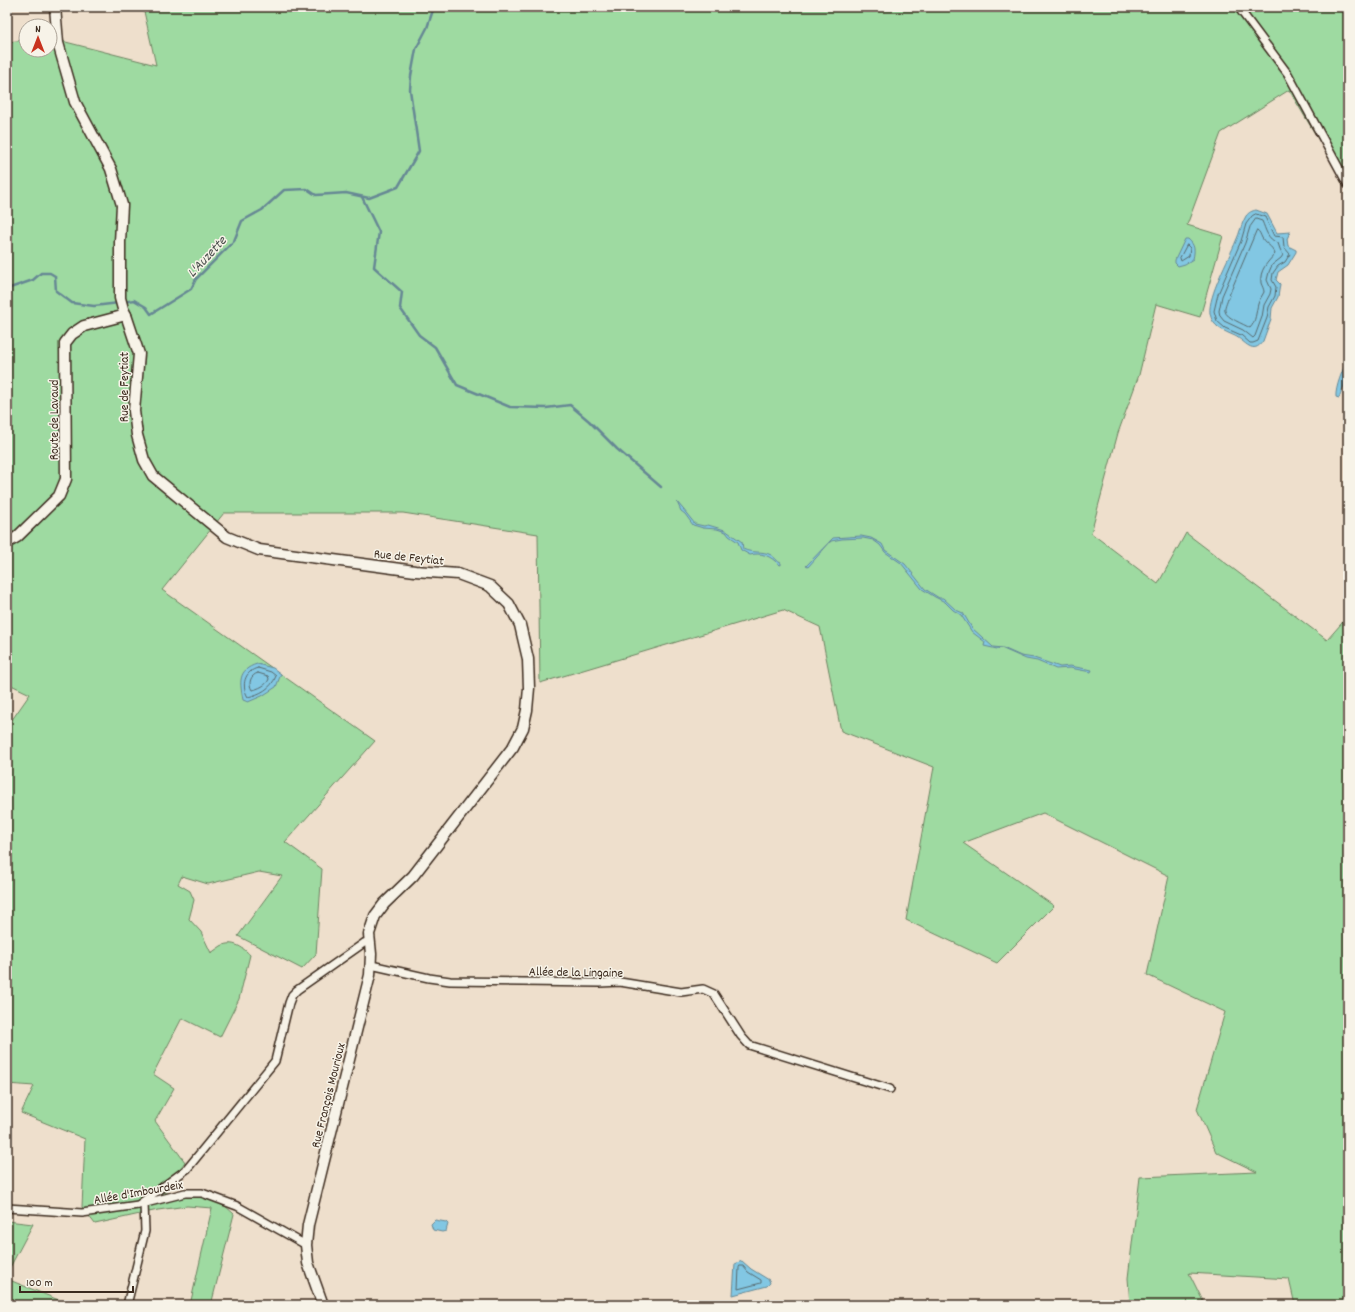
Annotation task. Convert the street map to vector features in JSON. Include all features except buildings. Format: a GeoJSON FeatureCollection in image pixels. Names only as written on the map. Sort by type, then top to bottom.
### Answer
{"type":"FeatureCollection","features":[{"type":"Feature","properties":{"kind":"street","name":"Rue de Feytiat"},"geometry":{"type":"LineString","coordinates":[[55,7],[58,43],[75,102],[111,169],[122,204],[120,298],[139,354],[134,411],[137,435],[144,460],[153,476],[227,537],[259,550],[415,571],[458,574],[490,586],[509,604],[520,625],[528,659],[529,688],[527,710],[520,736],[413,876],[392,896]]}},
{"type":"Feature","properties":{"kind":"street"},"geometry":{"type":"LineString","coordinates":[[1238,7],[1288,74],[1348,184]]}},
{"type":"Feature","properties":{"kind":"street","name":"Route de Lavaud"},"geometry":{"type":"LineString","coordinates":[[7,543],[17,537],[59,496],[66,479],[65,343],[72,334],[84,326],[125,312]]}},
{"type":"Feature","properties":{"kind":"street","name":"Rue François Mourioux"},"geometry":{"type":"LineString","coordinates":[[323,1305],[308,1263],[306,1245],[308,1225],[372,965],[372,954],[369,941],[370,928],[375,916],[392,896]]}},
{"type":"Feature","properties":{"kind":"street"},"geometry":{"type":"LineString","coordinates":[[127,1305],[145,1231],[141,1204],[187,1169],[275,1061],[292,995],[364,943],[369,941]]}},
{"type":"Feature","properties":{"kind":"street","name":"Allée de la Lingaine"},"geometry":{"type":"LineString","coordinates":[[372,965],[429,978],[450,981],[620,982],[681,992],[703,988],[714,994],[741,1036],[750,1045],[890,1089]]}},
{"type":"Feature","properties":{"kind":"street","name":"Allée d'Imbourdeix"},"geometry":{"type":"LineString","coordinates":[[7,1208],[82,1213],[141,1204],[185,1194],[202,1193],[237,1206],[306,1245]]}},
{"type":"Feature","properties":{"kind":"green space"},"geometry":{"type":"Polygon","coordinates":[[[143,7],[1348,7],[1348,189],[1289,90],[1221,133],[1187,225],[1223,236],[1200,317],[1156,304],[1139,375],[1118,433],[1091,533],[1158,584],[1186,533],[1327,640],[1348,616],[1348,1305],[1295,1305],[1289,1279],[1189,1273],[1205,1305],[1130,1305],[1128,1278],[1140,1177],[1257,1172],[1216,1152],[1197,1109],[1225,1012],[1147,975],[1169,876],[1043,813],[963,843],[1054,906],[997,963],[906,920],[934,767],[841,731],[820,627],[783,610],[540,683],[538,534],[403,513],[224,513],[162,590],[375,741],[285,842],[322,869],[316,954],[302,969],[238,936],[282,876],[259,872],[208,884],[182,876],[178,884],[190,891],[194,900],[189,919],[201,932],[211,953],[225,944],[233,944],[241,947],[250,955],[239,999],[220,1037],[182,1018],[153,1074],[174,1088],[155,1121],[185,1162],[163,1192],[203,1198],[223,1204],[234,1214],[211,1305],[190,1305],[212,1208],[187,1206],[158,1210],[95,1224],[82,1207],[85,1139],[21,1113],[34,1086],[7,1084],[7,727],[30,694],[7,683],[7,42],[18,41],[18,58],[58,58],[58,40],[156,65],[143,7]]]}},
{"type":"Feature","properties":{"kind":"green space"},"geometry":{"type":"Polygon","coordinates":[[[7,1221],[33,1224],[7,1273],[7,1221]]]}},
{"type":"Feature","properties":{"kind":"green space"},"geometry":{"type":"Polygon","coordinates":[[[7,1279],[61,1301],[60,1305],[7,1305],[7,1279]]]}},
{"type":"Feature","properties":{"kind":"water"},"geometry":{"type":"Polygon","coordinates":[[[1256,210],[1267,214],[1277,233],[1290,232],[1287,239],[1288,246],[1296,250],[1296,252],[1288,265],[1278,272],[1276,280],[1280,284],[1278,297],[1272,308],[1271,319],[1263,341],[1256,347],[1252,347],[1219,328],[1211,318],[1210,306],[1212,297],[1243,222],[1248,214],[1256,210]]]}},
{"type":"Feature","properties":{"kind":"water"},"geometry":{"type":"Polygon","coordinates":[[[1185,239],[1188,239],[1193,246],[1193,259],[1178,266],[1175,263],[1175,260],[1185,239]]]}},
{"type":"Feature","properties":{"kind":"water"},"geometry":{"type":"Polygon","coordinates":[[[1348,360],[1347,377],[1339,398],[1336,397],[1338,383],[1348,360]]]}},
{"type":"Feature","properties":{"kind":"water"},"geometry":{"type":"Polygon","coordinates":[[[677,502],[695,524],[704,526],[708,525],[725,530],[742,542],[743,549],[768,554],[781,563],[781,565],[766,555],[750,555],[741,550],[738,542],[726,532],[693,525],[681,511],[677,502]]]}},
{"type":"Feature","properties":{"kind":"water"},"geometry":{"type":"Polygon","coordinates":[[[861,536],[871,538],[882,544],[885,550],[905,564],[925,589],[939,598],[943,598],[956,610],[963,613],[972,628],[993,647],[1003,648],[1021,656],[1034,658],[1060,667],[1070,666],[1092,670],[1091,672],[1070,668],[1056,669],[1037,661],[1026,659],[1001,648],[997,649],[984,646],[985,642],[972,632],[961,615],[945,602],[922,589],[901,563],[885,552],[880,545],[873,540],[863,538],[831,541],[808,567],[806,566],[833,538],[861,536]]]}},
{"type":"Feature","properties":{"kind":"water"},"geometry":{"type":"Polygon","coordinates":[[[257,664],[273,668],[281,674],[276,687],[262,696],[248,702],[243,700],[241,678],[246,670],[257,664]]]}},
{"type":"Feature","properties":{"kind":"water"},"geometry":{"type":"Polygon","coordinates":[[[435,1220],[446,1222],[448,1224],[446,1231],[442,1232],[433,1230],[431,1224],[435,1220]]]}},
{"type":"Feature","properties":{"kind":"water"},"geometry":{"type":"Polygon","coordinates":[[[742,1261],[751,1269],[769,1280],[770,1283],[767,1286],[733,1295],[735,1264],[742,1261]]]}},
{"type":"Feature","properties":{"kind":"waterway","name":"L'Auzette"},"geometry":{"type":"LineString","coordinates":[[124,302],[134,300],[146,307],[151,314],[191,289],[196,279],[234,241],[242,221],[262,210],[284,190],[307,189],[316,195],[346,193],[369,198],[398,187],[419,151],[410,90],[411,76],[416,49],[427,28],[434,7]]}},
{"type":"Feature","properties":{"kind":"waterway"},"geometry":{"type":"LineString","coordinates":[[362,197],[379,232],[374,267],[402,292],[400,308],[419,335],[435,347],[457,385],[510,407],[546,408],[570,405],[589,421],[617,449],[661,487]]}},
{"type":"Feature","properties":{"kind":"waterway","name":"L'Auzette"},"geometry":{"type":"LineString","coordinates":[[7,303],[10,297],[10,288],[33,280],[41,273],[50,273],[55,276],[56,291],[72,303],[94,306],[119,303]]}}]}
